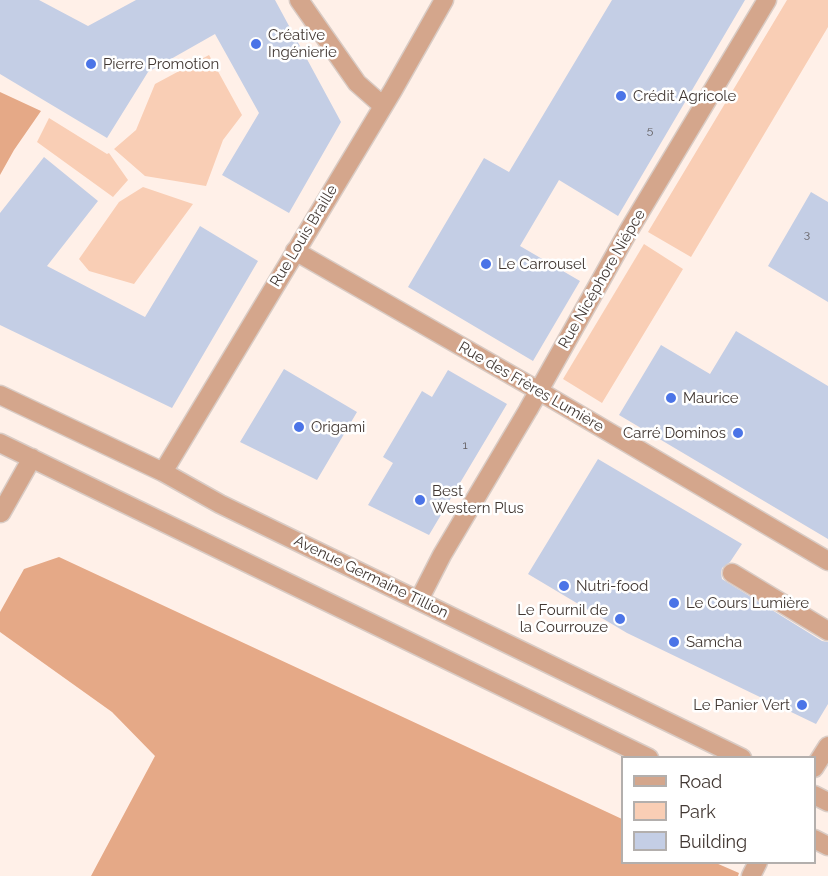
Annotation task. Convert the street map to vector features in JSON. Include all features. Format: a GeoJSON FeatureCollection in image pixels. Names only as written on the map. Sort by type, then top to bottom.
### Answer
{"type":"FeatureCollection","features":[{"type":"Feature","properties":{"kind":"street"},"geometry":{"type":"LineString","coordinates":[[299,0],[357,83],[383,106]]}},
{"type":"Feature","properties":{"kind":"street","name":"Rue Louis Braille"},"geometry":{"type":"LineString","coordinates":[[163,472],[383,106],[444,0]]}},
{"type":"Feature","properties":{"kind":"street","name":"Rue Nicéphore Niépce"},"geometry":{"type":"LineString","coordinates":[[419,600],[629,230],[767,0]]}},
{"type":"Feature","properties":{"kind":"street","name":"Rue des Frères Lumière"},"geometry":{"type":"LineString","coordinates":[[295,251],[539,390],[828,561]]}},
{"type":"Feature","properties":{"kind":"street","name":"Avenue Germaine Tillion"},"geometry":{"type":"LineString","coordinates":[[0,395],[163,472],[220,504],[738,756]]}},
{"type":"Feature","properties":{"kind":"street"},"geometry":{"type":"LineString","coordinates":[[0,442],[645,756]]}},
{"type":"Feature","properties":{"kind":"street"},"geometry":{"type":"LineString","coordinates":[[1,513],[32,458]]}},
{"type":"Feature","properties":{"kind":"street"},"geometry":{"type":"LineString","coordinates":[[732,573],[828,630]]}},
{"type":"Feature","properties":{"kind":"street"},"geometry":{"type":"LineString","coordinates":[[816,765],[828,746]]}},
{"type":"Feature","properties":{"kind":"green space"},"geometry":{"type":"Polygon","coordinates":[[[787,0],[828,0],[828,27],[691,257],[648,232],[787,0]]]}},
{"type":"Feature","properties":{"kind":"green space"},"geometry":{"type":"Polygon","coordinates":[[[209,55],[242,115],[223,140],[206,186],[145,176],[114,149],[136,130],[155,84],[209,55]]]}},
{"type":"Feature","properties":{"kind":"green space"},"geometry":{"type":"Polygon","coordinates":[[[49,118],[107,154],[109,153],[128,180],[113,197],[37,142],[49,118]]]}},
{"type":"Feature","properties":{"kind":"green space"},"geometry":{"type":"Polygon","coordinates":[[[143,187],[193,204],[134,284],[89,271],[79,259],[119,202],[143,187]]]}},
{"type":"Feature","properties":{"kind":"green space"},"geometry":{"type":"Polygon","coordinates":[[[644,244],[683,269],[602,403],[563,379],[644,244]]]}},
{"type":"Feature","properties":{"kind":"shaded area"},"geometry":{"type":"Polygon","coordinates":[[[0,92],[41,111],[0,175],[0,92]]]}},
{"type":"Feature","properties":{"kind":"shaded area"},"geometry":{"type":"Polygon","coordinates":[[[59,557],[621,819],[621,864],[718,864],[739,873],[738,876],[91,876],[155,756],[112,712],[0,632],[0,612],[24,569],[59,557]]]}},
{"type":"Feature","properties":{"kind":"building"},"geometry":{"type":"Polygon","coordinates":[[[0,0],[39,0],[88,26],[136,0],[275,0],[341,122],[289,213],[222,175],[259,113],[215,34],[148,72],[107,138],[0,74],[0,0]]]}},
{"type":"Feature","properties":{"kind":"building"},"geometry":{"type":"Polygon","coordinates":[[[612,0],[745,0],[618,216],[559,180],[520,246],[580,281],[533,361],[408,287],[484,158],[509,172],[612,0]]]}},
{"type":"Feature","properties":{"kind":"building"},"geometry":{"type":"Polygon","coordinates":[[[44,157],[98,201],[47,266],[145,317],[200,226],[258,261],[172,408],[0,325],[0,213],[44,157]]]}},
{"type":"Feature","properties":{"kind":"building"},"geometry":{"type":"Polygon","coordinates":[[[811,192],[828,202],[828,302],[768,266],[811,192]]]}},
{"type":"Feature","properties":{"kind":"building","name":"Carré Dominos"},"geometry":{"type":"Polygon","coordinates":[[[736,331],[828,386],[828,539],[619,415],[661,345],[710,374],[736,331]]]}},
{"type":"Feature","properties":{"kind":"building","name":"Origami"},"geometry":{"type":"Polygon","coordinates":[[[284,369],[357,412],[317,480],[240,442],[284,369]]]}},
{"type":"Feature","properties":{"kind":"building"},"geometry":{"type":"Polygon","coordinates":[[[448,370],[507,404],[429,535],[368,505],[393,463],[383,457],[422,391],[432,397],[448,370]]]}},
{"type":"Feature","properties":{"kind":"building","name":"Le Cours Lumière"},"geometry":{"type":"Polygon","coordinates":[[[598,459],[742,544],[730,562],[722,568],[722,579],[822,641],[828,642],[828,704],[816,724],[627,633],[528,574],[598,459]]]}},
{"type":"Feature","properties":{"kind":"place","name":"Créative Ingénierie"},"geometry":{"type":"Point","coordinates":[256,44]}},
{"type":"Feature","properties":{"kind":"place","name":"Pierre Promotion"},"geometry":{"type":"Point","coordinates":[91,64]}},
{"type":"Feature","properties":{"kind":"place","name":"Crédit Agricole"},"geometry":{"type":"Point","coordinates":[621,96]}},
{"type":"Feature","properties":{"kind":"place","name":"Le Carrousel"},"geometry":{"type":"Point","coordinates":[486,264]}},
{"type":"Feature","properties":{"kind":"place","name":"Maurice"},"geometry":{"type":"Point","coordinates":[671,398]}},
{"type":"Feature","properties":{"kind":"place","name":"Origami"},"geometry":{"type":"Point","coordinates":[299,427]}},
{"type":"Feature","properties":{"kind":"place","name":"Carré Dominos"},"geometry":{"type":"Point","coordinates":[738,433]}},
{"type":"Feature","properties":{"kind":"place","name":"Best Western Plus"},"geometry":{"type":"Point","coordinates":[420,500]}},
{"type":"Feature","properties":{"kind":"place","name":"Nutri-food"},"geometry":{"type":"Point","coordinates":[564,586]}},
{"type":"Feature","properties":{"kind":"place","name":"Le Cours Lumière"},"geometry":{"type":"Point","coordinates":[674,603]}},
{"type":"Feature","properties":{"kind":"place","name":"Le Fournil de la Courrouze"},"geometry":{"type":"Point","coordinates":[620,619]}},
{"type":"Feature","properties":{"kind":"place","name":"Samcha"},"geometry":{"type":"Point","coordinates":[674,642]}},
{"type":"Feature","properties":{"kind":"place","name":"Le Panier Vert"},"geometry":{"type":"Point","coordinates":[802,705]}}]}
